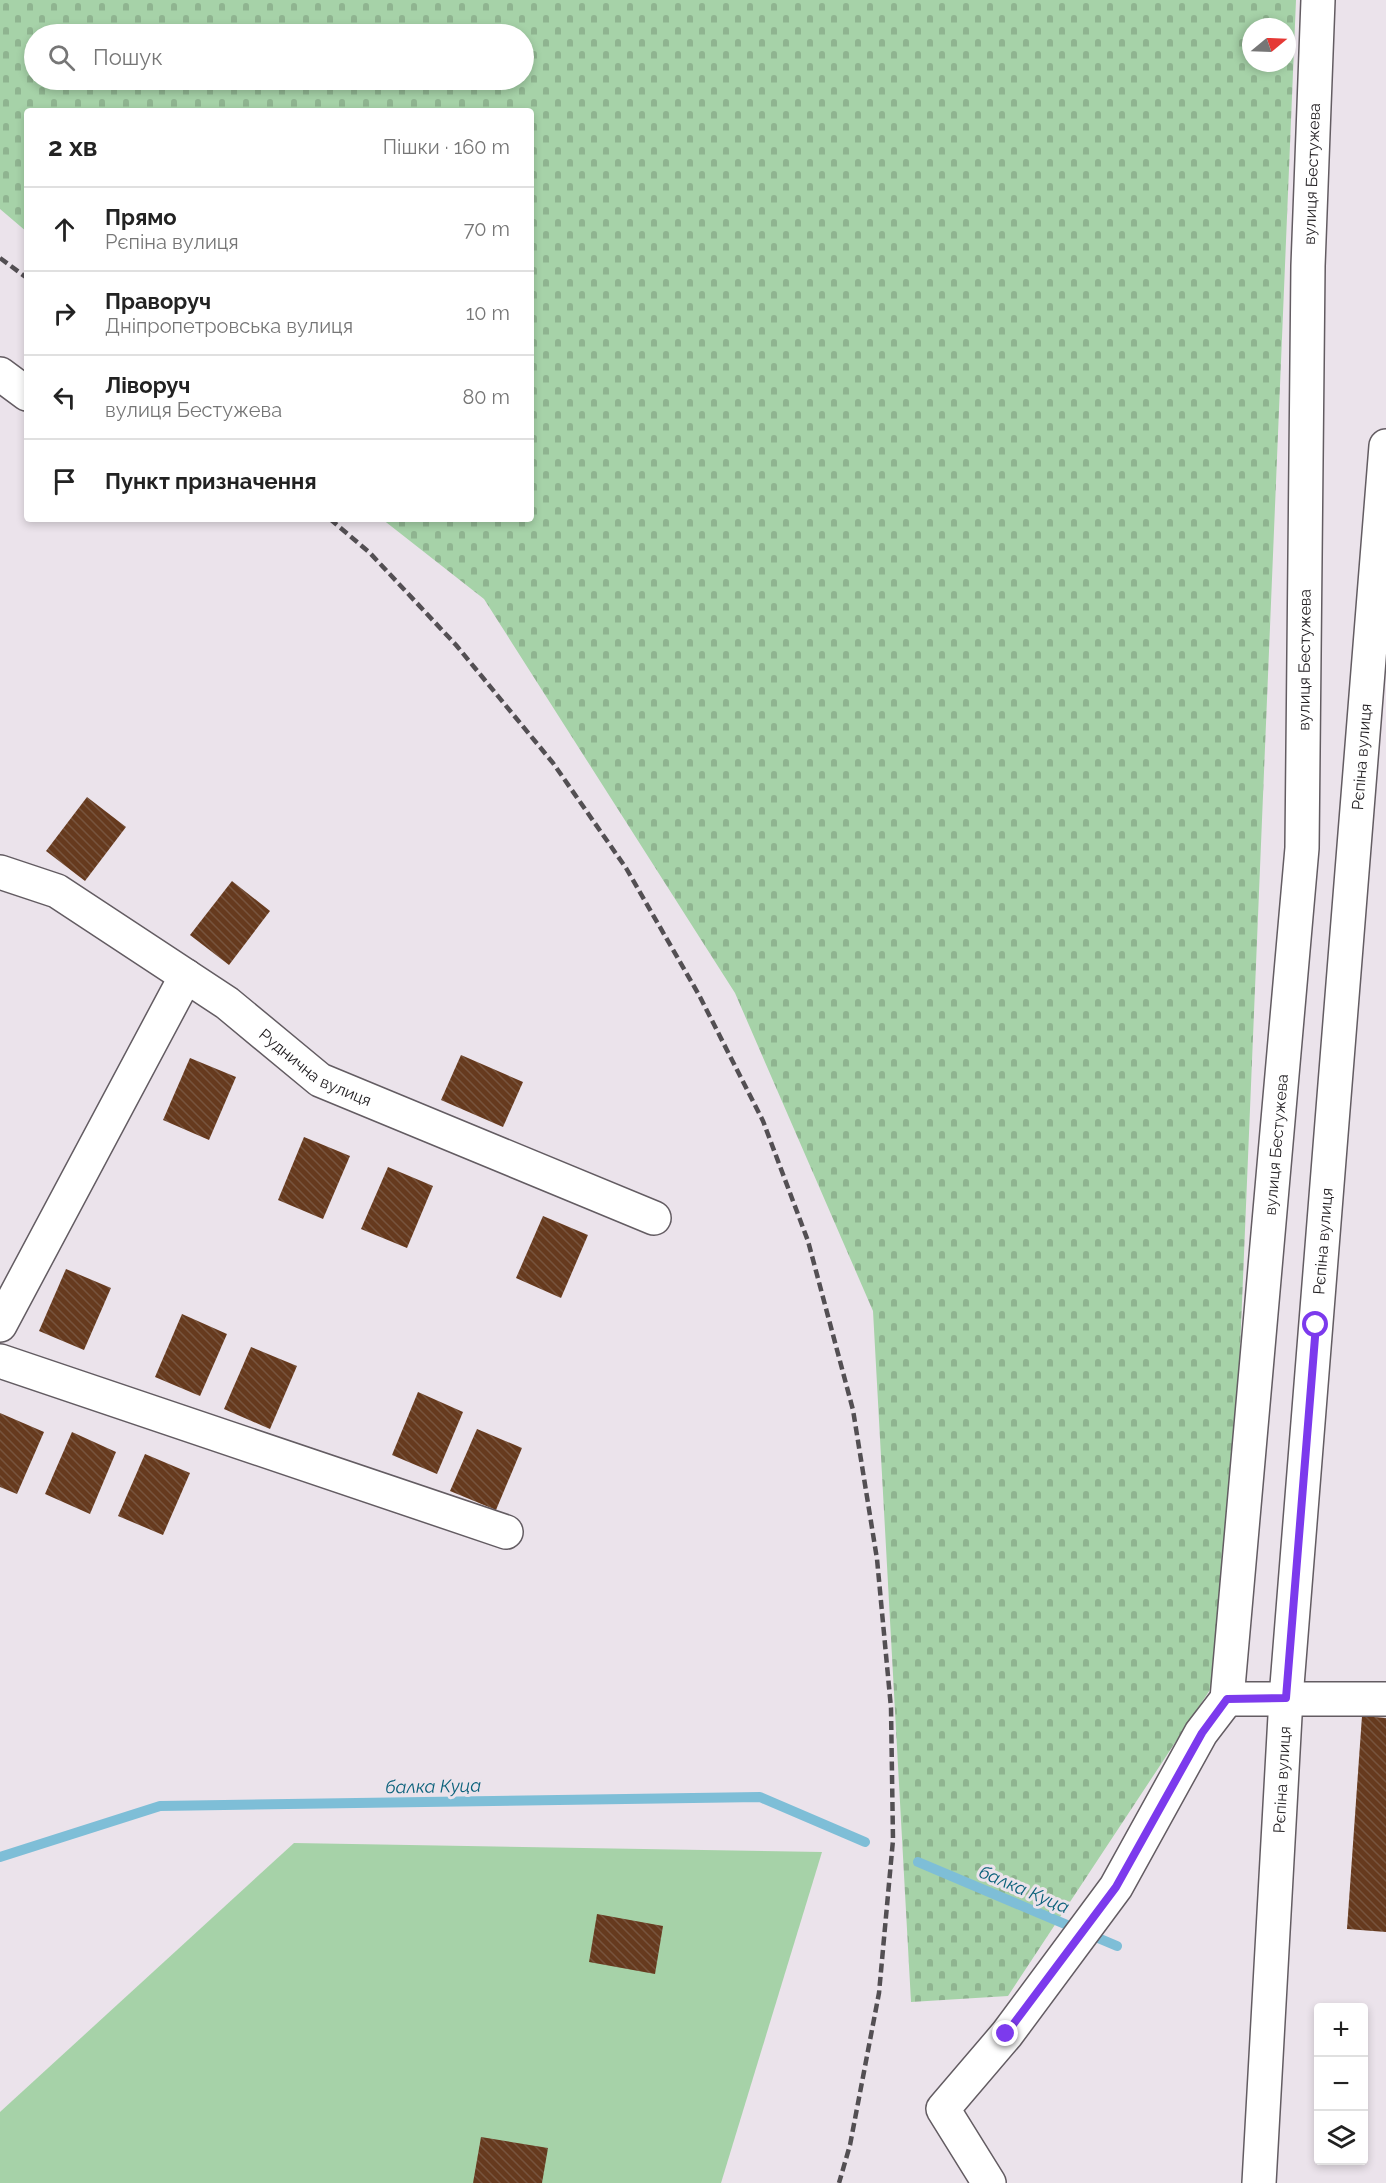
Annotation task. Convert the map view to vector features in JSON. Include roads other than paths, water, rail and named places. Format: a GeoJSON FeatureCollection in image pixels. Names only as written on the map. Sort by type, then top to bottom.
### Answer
{"type":"FeatureCollection","features":[{"type":"Feature","properties":{"kind":"street","name":"вулиця Бестужева"},"geometry":{"type":"LineString","coordinates":[[1227,1699],[1302,848],[1308,266],[1318,0]]}},
{"type":"Feature","properties":{"kind":"street"},"geometry":{"type":"LineString","coordinates":[[0,374],[24,392]]}},
{"type":"Feature","properties":{"kind":"street","name":"Рєпіна вулиця"},"geometry":{"type":"LineString","coordinates":[[1259,2183],[1286,1698],[1386,446]]}},
{"type":"Feature","properties":{"kind":"street","name":"Руднична вулиця"},"geometry":{"type":"LineString","coordinates":[[0,872],[57,891],[227,1003],[320,1080],[654,1218]]}},
{"type":"Feature","properties":{"kind":"street"},"geometry":{"type":"LineString","coordinates":[[0,1325],[186,976]]}},
{"type":"Feature","properties":{"kind":"street"},"geometry":{"type":"LineString","coordinates":[[0,1361],[506,1532]]}},
{"type":"Feature","properties":{"kind":"street"},"geometry":{"type":"LineString","coordinates":[[989,2183],[943,2109],[1006,2034],[1116,1887],[1202,1733],[1227,1699],[1386,1699]]}},
{"type":"Feature","properties":{"kind":"waterway","name":"балка Куца"},"geometry":{"type":"LineString","coordinates":[[0,1857],[160,1806],[760,1797],[865,1842]]}},
{"type":"Feature","properties":{"kind":"waterway","name":"балка Куца"},"geometry":{"type":"LineString","coordinates":[[918,1862],[1117,1946]]}},
{"type":"Feature","properties":{"kind":"railway"},"geometry":{"type":"LineString","coordinates":[[0,258],[24,276]]}},
{"type":"Feature","properties":{"kind":"railway"},"geometry":{"type":"LineString","coordinates":[[334,522],[370,553],[456,645],[553,763],[626,868],[699,995],[763,1121],[808,1241],[853,1410],[877,1559],[891,1708],[893,1840],[879,1993],[850,2145],[839,2183]]}}]}
